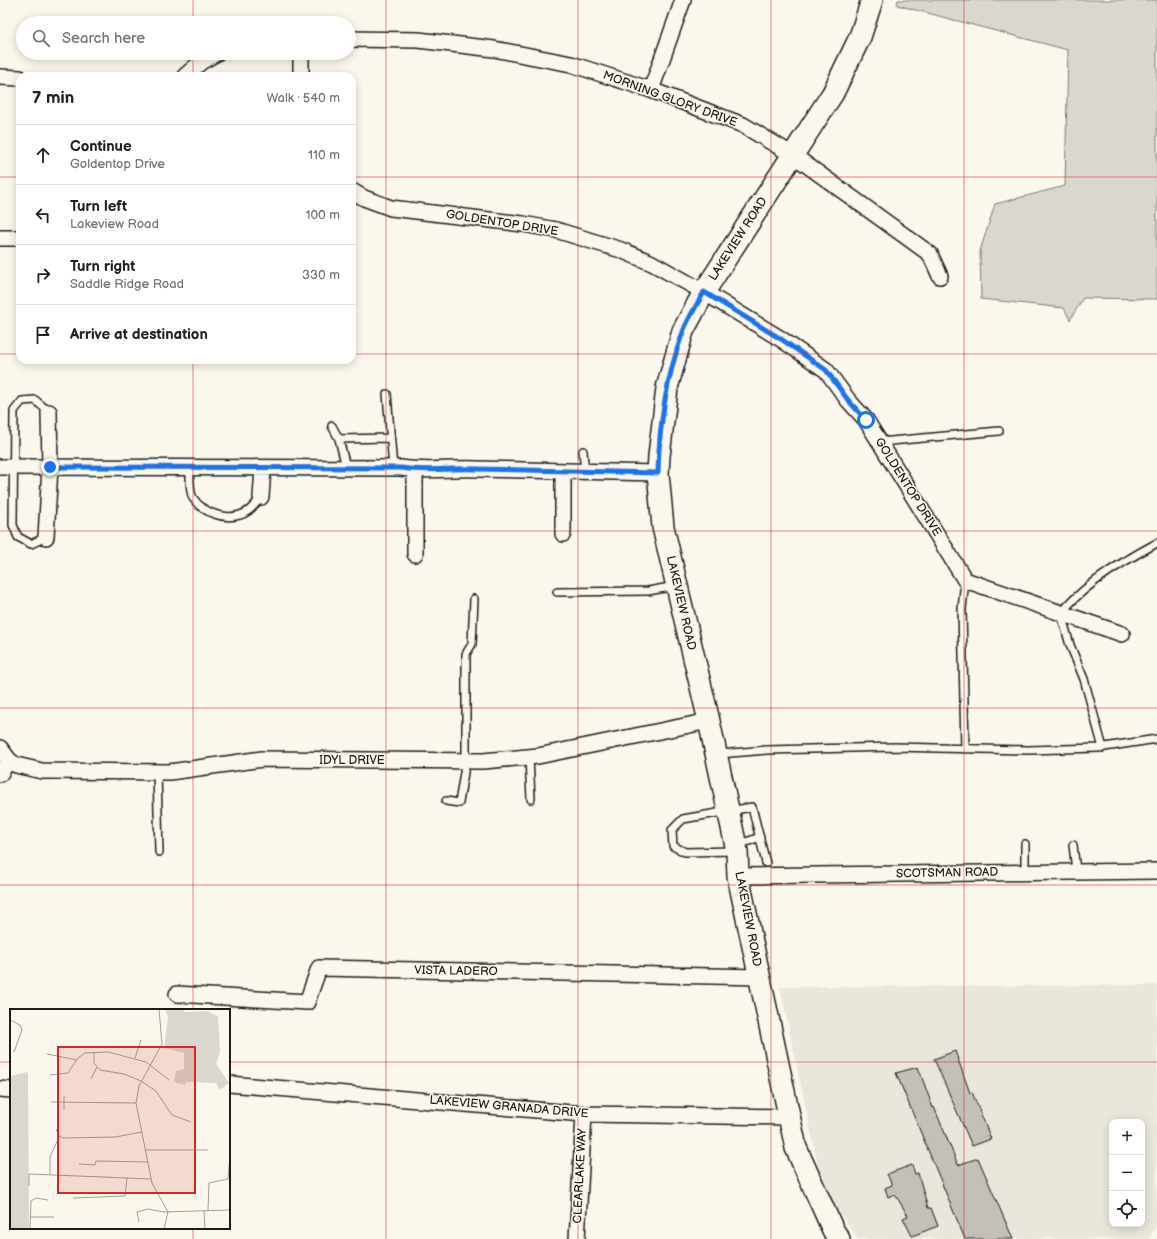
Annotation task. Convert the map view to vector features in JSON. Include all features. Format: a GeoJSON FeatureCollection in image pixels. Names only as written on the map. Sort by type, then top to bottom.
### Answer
{"type":"FeatureCollection","features":[{"type":"Feature","properties":{"kind":"street"},"geometry":{"type":"LineString","coordinates":[[651,90],[683,0]]}},
{"type":"Feature","properties":{"kind":"street","name":"LAKEVIEW ROAD"},"geometry":{"type":"LineString","coordinates":[[839,1239],[833,1230],[796,1148],[738,876],[737,848],[709,721],[663,527],[658,456],[667,388],[683,331],[704,292],[833,93],[860,37],[872,0]]}},
{"type":"Feature","properties":{"kind":"street","name":"MORNING GLORY DRIVE"},"geometry":{"type":"LineString","coordinates":[[356,39],[418,40],[494,49],[571,64],[651,90],[743,125],[793,155],[930,254],[940,276]]}},
{"type":"Feature","properties":{"kind":"street"},"geometry":{"type":"LineString","coordinates":[[190,72],[205,60]]}},
{"type":"Feature","properties":{"kind":"street"},"geometry":{"type":"LineString","coordinates":[[301,60],[302,72]]}},
{"type":"Feature","properties":{"kind":"street"},"geometry":{"type":"LineString","coordinates":[[0,77],[16,78]]}},
{"type":"Feature","properties":{"kind":"street","name":"GOLDENTOP DRIVE"},"geometry":{"type":"LineString","coordinates":[[356,193],[364,198],[391,208],[523,224],[556,230],[621,250],[652,263],[704,292],[781,339],[826,370],[848,400],[866,420],[965,580]]}},
{"type":"Feature","properties":{"kind":"street"},"geometry":{"type":"LineString","coordinates":[[0,238],[16,238]]}},
{"type":"Feature","properties":{"kind":"street"},"geometry":{"type":"LineString","coordinates":[[46,536],[50,467],[49,412]]}},
{"type":"Feature","properties":{"kind":"street"},"geometry":{"type":"LineString","coordinates":[[6,467],[346,467],[415,470],[476,468],[563,472],[658,473]]}},
{"type":"Feature","properties":{"kind":"street"},"geometry":{"type":"LineString","coordinates":[[261,497],[263,468]]}},
{"type":"Feature","properties":{"kind":"street"},"geometry":{"type":"LineString","coordinates":[[415,470],[415,554]]}},
{"type":"Feature","properties":{"kind":"street"},"geometry":{"type":"LineString","coordinates":[[563,472],[563,534]]}},
{"type":"Feature","properties":{"kind":"street"},"geometry":{"type":"LineString","coordinates":[[965,580],[1122,634]]}},
{"type":"Feature","properties":{"kind":"street","name":"IDYL DRIVE"},"geometry":{"type":"LineString","coordinates":[[0,748],[9,760],[24,768],[42,771],[170,772],[262,759],[466,760],[529,757],[709,721]]}},
{"type":"Feature","properties":{"kind":"street"},"geometry":{"type":"LineString","coordinates":[[0,774],[9,760]]}},
{"type":"Feature","properties":{"kind":"street","name":"SCOTSMAN ROAD"},"geometry":{"type":"LineString","coordinates":[[738,876],[1157,870]]}},
{"type":"Feature","properties":{"kind":"street","name":"VISTA LADERO"},"geometry":{"type":"LineString","coordinates":[[177,994],[307,1002],[319,968],[760,977]]}},
{"type":"Feature","properties":{"kind":"street","name":"LAKEVIEW GRANADA DRIVE"},"geometry":{"type":"LineString","coordinates":[[230,1084],[584,1114],[789,1117]]}},
{"type":"Feature","properties":{"kind":"street"},"geometry":{"type":"LineString","coordinates":[[0,1089],[10,1090]]}},
{"type":"Feature","properties":{"kind":"street","name":"CLEARLAKE WAY"},"geometry":{"type":"LineString","coordinates":[[577,1239],[584,1114]]}},
{"type":"Feature","properties":{"kind":"lane"},"geometry":{"type":"LineString","coordinates":[[387,394],[393,468]]}},
{"type":"Feature","properties":{"kind":"lane"},"geometry":{"type":"LineString","coordinates":[[46,536],[31,544],[18,537],[13,525],[6,467],[14,411],[22,401],[35,400],[49,412]]}},
{"type":"Feature","properties":{"kind":"lane"},"geometry":{"type":"LineString","coordinates":[[332,426],[339,439],[346,467]]}},
{"type":"Feature","properties":{"kind":"lane"},"geometry":{"type":"LineString","coordinates":[[880,442],[999,431]]}},
{"type":"Feature","properties":{"kind":"lane"},"geometry":{"type":"LineString","coordinates":[[339,439],[390,438]]}},
{"type":"Feature","properties":{"kind":"lane"},"geometry":{"type":"LineString","coordinates":[[583,451],[585,472]]}},
{"type":"Feature","properties":{"kind":"lane"},"geometry":{"type":"LineString","coordinates":[[190,468],[192,497],[203,509],[222,517],[241,515],[254,507],[261,497]]}},
{"type":"Feature","properties":{"kind":"lane"},"geometry":{"type":"LineString","coordinates":[[1103,748],[1084,678],[1070,645],[1061,614],[1069,603],[1087,588],[1138,553],[1157,543]]}},
{"type":"Feature","properties":{"kind":"lane"},"geometry":{"type":"LineString","coordinates":[[965,580],[962,609],[965,749]]}},
{"type":"Feature","properties":{"kind":"lane"},"geometry":{"type":"LineString","coordinates":[[558,592],[642,591],[676,586]]}},
{"type":"Feature","properties":{"kind":"lane"},"geometry":{"type":"LineString","coordinates":[[446,801],[459,802],[466,760],[466,654],[472,644],[474,598]]}},
{"type":"Feature","properties":{"kind":"lane"},"geometry":{"type":"LineString","coordinates":[[716,754],[767,750],[894,747],[1028,750],[1103,748],[1157,739]]}},
{"type":"Feature","properties":{"kind":"lane"},"geometry":{"type":"LineString","coordinates":[[529,757],[531,799]]}},
{"type":"Feature","properties":{"kind":"lane"},"geometry":{"type":"LineString","coordinates":[[157,772],[159,852]]}},
{"type":"Feature","properties":{"kind":"lane"},"geometry":{"type":"LineString","coordinates":[[760,837],[737,848],[685,852],[673,846],[672,830],[683,819],[752,807],[760,837],[766,863]]}},
{"type":"Feature","properties":{"kind":"lane"},"geometry":{"type":"LineString","coordinates":[[1025,844],[1025,872]]}},
{"type":"Feature","properties":{"kind":"lane"},"geometry":{"type":"LineString","coordinates":[[1073,845],[1076,871]]}},
{"type":"Feature","properties":{"kind":"shaded area"},"geometry":{"type":"Polygon","coordinates":[[[898,0],[1157,0],[1157,299],[1083,298],[1070,320],[1064,308],[981,299],[980,251],[995,204],[1065,186],[1068,50],[897,5],[898,0]]]}},
{"type":"Feature","properties":{"kind":"shaded area"},"geometry":{"type":"Polygon","coordinates":[[[1157,985],[1157,1224],[1149,1239],[858,1239],[823,1189],[780,987],[1157,985]]]}},
{"type":"Feature","properties":{"kind":"building"},"geometry":{"type":"Polygon","coordinates":[[[955,1051],[970,1093],[972,1092],[991,1139],[972,1146],[934,1059],[955,1051]]]}},
{"type":"Feature","properties":{"kind":"building"},"geometry":{"type":"Polygon","coordinates":[[[918,1067],[933,1108],[934,1107],[958,1165],[978,1158],[1013,1239],[965,1239],[896,1073],[918,1067]]]}},
{"type":"Feature","properties":{"kind":"building"},"geometry":{"type":"Polygon","coordinates":[[[912,1165],[915,1174],[918,1173],[928,1208],[931,1208],[938,1226],[912,1236],[903,1218],[908,1216],[895,1194],[888,1197],[885,1188],[892,1185],[887,1174],[912,1165]]]}},
{"type":"Feature","properties":{"kind":"route"},"geometry":{"type":"LineString","coordinates":[[50,467],[322,467],[401,468],[415,470],[476,468],[557,472],[658,473],[658,456],[667,388],[683,331],[704,292],[781,339],[826,370],[848,400],[866,420]]}}]}
